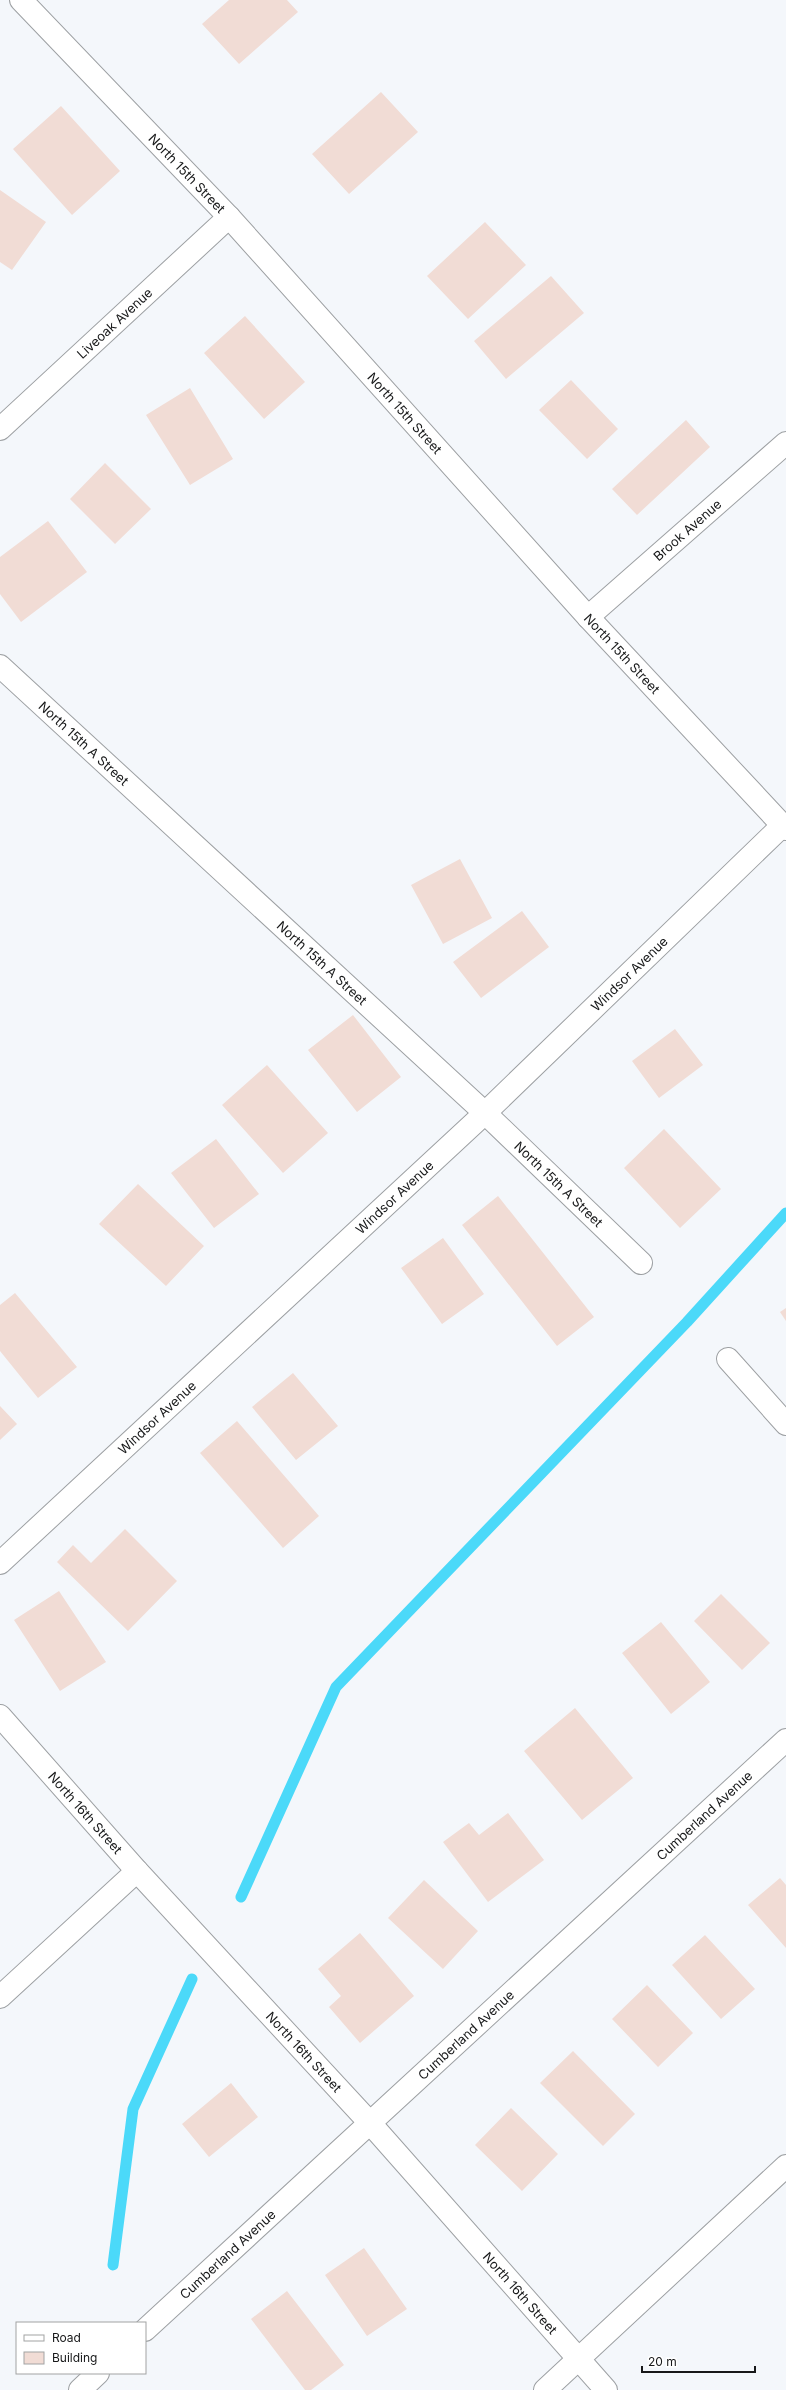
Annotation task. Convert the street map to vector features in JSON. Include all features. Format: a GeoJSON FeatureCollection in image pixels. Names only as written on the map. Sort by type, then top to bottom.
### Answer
{"type":"FeatureCollection","features":[{"type":"Feature","properties":{"kind":"street","name":"North 15th Street"},"geometry":{"type":"LineString","coordinates":[[26,2],[229,218],[588,617],[784,828]]}},
{"type":"Feature","properties":{"kind":"street","name":"Liveoak Avenue"},"geometry":{"type":"LineString","coordinates":[[0,429],[229,218]]}},
{"type":"Feature","properties":{"kind":"street","name":"Brook Avenue"},"geometry":{"type":"LineString","coordinates":[[588,617],[786,443]]}},
{"type":"Feature","properties":{"kind":"street","name":"North 15th A Street"},"geometry":{"type":"LineString","coordinates":[[0,666],[485,1113],[640,1263]]}},
{"type":"Feature","properties":{"kind":"street","name":"Windsor Avenue"},"geometry":{"type":"LineString","coordinates":[[0,1563],[485,1113],[784,828]]}},
{"type":"Feature","properties":{"kind":"street"},"geometry":{"type":"LineString","coordinates":[[728,1359],[786,1424]]}},
{"type":"Feature","properties":{"kind":"street","name":"North 16th Street"},"geometry":{"type":"LineString","coordinates":[[0,1716],[137,1871],[370,2123],[606,2390]]}},
{"type":"Feature","properties":{"kind":"street","name":"Cumberland Avenue"},"geometry":{"type":"LineString","coordinates":[[146,2329],[786,1740]]}},
{"type":"Feature","properties":{"kind":"street"},"geometry":{"type":"LineString","coordinates":[[0,1996],[137,1871]]}},
{"type":"Feature","properties":{"kind":"street"},"geometry":{"type":"LineString","coordinates":[[545,2390],[786,2166]]}},
{"type":"Feature","properties":{"kind":"street"},"geometry":{"type":"LineString","coordinates":[[80,2390],[97,2374]]}},
{"type":"Feature","properties":{"kind":"building"},"geometry":{"type":"Polygon","coordinates":[[[229,0],[287,0],[298,12],[239,64],[202,24],[229,0]]]}},
{"type":"Feature","properties":{"kind":"building"},"geometry":{"type":"Polygon","coordinates":[[[381,92],[418,132],[349,194],[312,154],[381,92]]]}},
{"type":"Feature","properties":{"kind":"building"},"geometry":{"type":"Polygon","coordinates":[[[61,106],[120,171],[72,215],[13,149],[61,106]]]}},
{"type":"Feature","properties":{"kind":"building"},"geometry":{"type":"Polygon","coordinates":[[[0,190],[46,222],[12,270],[0,262],[0,190]]]}},
{"type":"Feature","properties":{"kind":"building"},"geometry":{"type":"Polygon","coordinates":[[[485,222],[526,265],[468,319],[427,276],[485,222]]]}},
{"type":"Feature","properties":{"kind":"building"},"geometry":{"type":"Polygon","coordinates":[[[551,276],[584,313],[506,379],[474,341],[551,276]]]}},
{"type":"Feature","properties":{"kind":"building"},"geometry":{"type":"Polygon","coordinates":[[[245,316],[305,382],[264,419],[204,353],[245,316]]]}},
{"type":"Feature","properties":{"kind":"building"},"geometry":{"type":"Polygon","coordinates":[[[571,380],[618,429],[587,459],[539,410],[571,380]]]}},
{"type":"Feature","properties":{"kind":"building"},"geometry":{"type":"Polygon","coordinates":[[[190,388],[233,459],[190,485],[146,415],[190,388]]]}},
{"type":"Feature","properties":{"kind":"building"},"geometry":{"type":"Polygon","coordinates":[[[686,420],[710,447],[637,515],[612,489],[686,420]]]}},
{"type":"Feature","properties":{"kind":"building"},"geometry":{"type":"Polygon","coordinates":[[[105,463],[151,509],[115,544],[70,499],[105,463]]]}},
{"type":"Feature","properties":{"kind":"building"},"geometry":{"type":"Polygon","coordinates":[[[48,521],[87,572],[21,622],[0,594],[0,557],[48,521]]]}},
{"type":"Feature","properties":{"kind":"building"},"geometry":{"type":"Polygon","coordinates":[[[460,859],[492,918],[443,944],[411,885],[460,859]]]}},
{"type":"Feature","properties":{"kind":"building"},"geometry":{"type":"Polygon","coordinates":[[[522,911],[549,947],[481,998],[453,962],[522,911]]]}},
{"type":"Feature","properties":{"kind":"building"},"geometry":{"type":"Polygon","coordinates":[[[353,1015],[401,1077],[357,1112],[308,1050],[353,1015]]]}},
{"type":"Feature","properties":{"kind":"building"},"geometry":{"type":"Polygon","coordinates":[[[675,1029],[703,1065],[659,1098],[632,1061],[675,1029]]]}},
{"type":"Feature","properties":{"kind":"building"},"geometry":{"type":"Polygon","coordinates":[[[267,1065],[328,1133],[283,1173],[222,1105],[267,1065]]]}},
{"type":"Feature","properties":{"kind":"building"},"geometry":{"type":"Polygon","coordinates":[[[664,1129],[721,1189],[680,1228],[624,1168],[664,1129]]]}},
{"type":"Feature","properties":{"kind":"building"},"geometry":{"type":"Polygon","coordinates":[[[216,1139],[259,1194],[214,1228],[171,1173],[216,1139]]]}},
{"type":"Feature","properties":{"kind":"building"},"geometry":{"type":"Polygon","coordinates":[[[138,1184],[204,1246],[166,1286],[99,1224],[138,1184]]]}},
{"type":"Feature","properties":{"kind":"building"},"geometry":{"type":"Polygon","coordinates":[[[498,1196],[594,1317],[557,1346],[462,1225],[498,1196]]]}},
{"type":"Feature","properties":{"kind":"building"},"geometry":{"type":"Polygon","coordinates":[[[443,1238],[484,1294],[442,1324],[401,1268],[443,1238]]]}},
{"type":"Feature","properties":{"kind":"building"},"geometry":{"type":"Polygon","coordinates":[[[15,1293],[77,1367],[38,1398],[0,1351],[0,1305],[15,1293]]]}},
{"type":"Feature","properties":{"kind":"building"},"geometry":{"type":"Polygon","coordinates":[[[786,1308],[786,1321],[780,1312],[786,1308]]]}},
{"type":"Feature","properties":{"kind":"building"},"geometry":{"type":"Polygon","coordinates":[[[293,1373],[338,1426],[296,1460],[252,1407],[293,1373]]]}},
{"type":"Feature","properties":{"kind":"building"},"geometry":{"type":"Polygon","coordinates":[[[0,1406],[17,1424],[0,1440],[0,1406]]]}},
{"type":"Feature","properties":{"kind":"building"},"geometry":{"type":"Polygon","coordinates":[[[237,1421],[319,1516],[283,1548],[200,1453],[237,1421]]]}},
{"type":"Feature","properties":{"kind":"building"},"geometry":{"type":"Polygon","coordinates":[[[125,1529],[177,1581],[128,1631],[57,1562],[73,1545],[91,1563],[125,1529]]]}},
{"type":"Feature","properties":{"kind":"building"},"geometry":{"type":"Polygon","coordinates":[[[59,1591],[106,1662],[60,1691],[14,1620],[59,1591]]]}},
{"type":"Feature","properties":{"kind":"building"},"geometry":{"type":"Polygon","coordinates":[[[721,1594],[770,1643],[742,1670],[694,1621],[721,1594]]]}},
{"type":"Feature","properties":{"kind":"building"},"geometry":{"type":"Polygon","coordinates":[[[661,1622],[710,1682],[671,1714],[622,1653],[661,1622]]]}},
{"type":"Feature","properties":{"kind":"building"},"geometry":{"type":"Polygon","coordinates":[[[575,1708],[633,1778],[582,1820],[524,1751],[575,1708]]]}},
{"type":"Feature","properties":{"kind":"building"},"geometry":{"type":"Polygon","coordinates":[[[508,1813],[544,1860],[488,1902],[443,1842],[469,1823],[479,1835],[508,1813]]]}},
{"type":"Feature","properties":{"kind":"building"},"geometry":{"type":"Polygon","coordinates":[[[780,1878],[786,1885],[786,1948],[748,1905],[780,1878]]]}},
{"type":"Feature","properties":{"kind":"building"},"geometry":{"type":"Polygon","coordinates":[[[424,1880],[478,1931],[443,1969],[388,1918],[424,1880]]]}},
{"type":"Feature","properties":{"kind":"building"},"geometry":{"type":"Polygon","coordinates":[[[360,1933],[414,1996],[360,2043],[329,2007],[341,1996],[318,1969],[360,1933]]]}},
{"type":"Feature","properties":{"kind":"building"},"geometry":{"type":"Polygon","coordinates":[[[705,1935],[755,1989],[721,2019],[672,1965],[705,1935]]]}},
{"type":"Feature","properties":{"kind":"building"},"geometry":{"type":"Polygon","coordinates":[[[647,1985],[693,2033],[658,2067],[612,2019],[647,1985]]]}},
{"type":"Feature","properties":{"kind":"building"},"geometry":{"type":"Polygon","coordinates":[[[573,2051],[635,2114],[603,2146],[540,2083],[573,2051]]]}},
{"type":"Feature","properties":{"kind":"building"},"geometry":{"type":"Polygon","coordinates":[[[231,2083],[258,2117],[209,2157],[182,2124],[231,2083]]]}},
{"type":"Feature","properties":{"kind":"building"},"geometry":{"type":"Polygon","coordinates":[[[511,2108],[558,2154],[522,2191],[475,2145],[511,2108]]]}},
{"type":"Feature","properties":{"kind":"building"},"geometry":{"type":"Polygon","coordinates":[[[364,2248],[407,2309],[367,2336],[325,2275],[364,2248]]]}},
{"type":"Feature","properties":{"kind":"building"},"geometry":{"type":"Polygon","coordinates":[[[287,2291],[344,2365],[311,2390],[305,2390],[251,2319],[287,2291]]]}},
{"type":"Feature","properties":{"kind":"waterway"},"geometry":{"type":"LineString","coordinates":[[241,1897],[336,1687],[687,1322],[786,1213]]}},
{"type":"Feature","properties":{"kind":"waterway"},"geometry":{"type":"LineString","coordinates":[[113,2265],[133,2109],[192,1979]]}}]}
